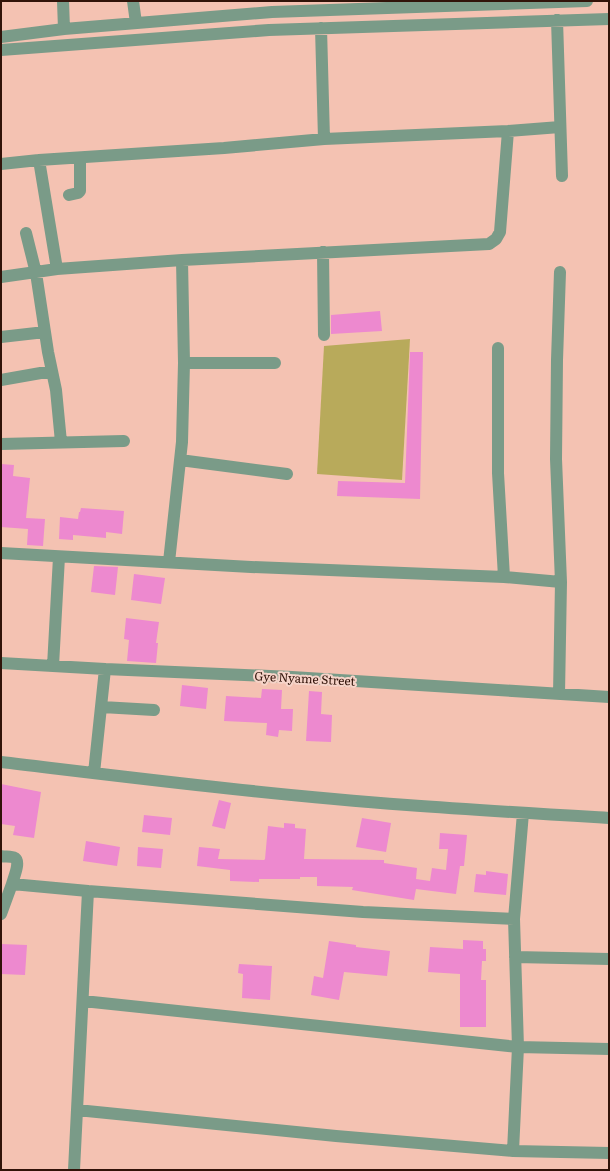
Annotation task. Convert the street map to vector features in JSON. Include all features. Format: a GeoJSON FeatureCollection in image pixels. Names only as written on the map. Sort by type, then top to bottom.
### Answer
{"type":"FeatureCollection","features":[{"type":"Feature","properties":{"kind":"street"},"geometry":{"type":"LineString","coordinates":[[63,1],[64,28]]}},
{"type":"Feature","properties":{"kind":"street"},"geometry":{"type":"LineString","coordinates":[[133,1],[136,23]]}},
{"type":"Feature","properties":{"kind":"street"},"geometry":{"type":"LineString","coordinates":[[1,37],[64,28],[136,23],[272,7],[587,1]]}},
{"type":"Feature","properties":{"kind":"street"},"geometry":{"type":"LineString","coordinates":[[1,50],[269,30],[609,19]]}},
{"type":"Feature","properties":{"kind":"street"},"geometry":{"type":"LineString","coordinates":[[556,20],[562,176]]}},
{"type":"Feature","properties":{"kind":"street"},"geometry":{"type":"LineString","coordinates":[[321,28],[324,139]]}},
{"type":"Feature","properties":{"kind":"street"},"geometry":{"type":"LineString","coordinates":[[1,164],[111,154],[224,148],[324,139],[508,131],[560,127]]}},
{"type":"Feature","properties":{"kind":"street"},"geometry":{"type":"LineString","coordinates":[[1,277],[56,269],[182,260],[489,244],[496,239],[500,232],[508,131]]}},
{"type":"Feature","properties":{"kind":"street"},"geometry":{"type":"LineString","coordinates":[[69,195],[80,191],[80,158]]}},
{"type":"Feature","properties":{"kind":"street"},"geometry":{"type":"LineString","coordinates":[[40,160],[56,269]]}},
{"type":"Feature","properties":{"kind":"street"},"geometry":{"type":"LineString","coordinates":[[26,233],[36,273],[48,352],[56,390],[61,442]]}},
{"type":"Feature","properties":{"kind":"street"},"geometry":{"type":"LineString","coordinates":[[323,252],[324,334]]}},
{"type":"Feature","properties":{"kind":"street"},"geometry":{"type":"LineString","coordinates":[[168,562],[182,442],[184,363],[182,260]]}},
{"type":"Feature","properties":{"kind":"street"},"geometry":{"type":"LineString","coordinates":[[559,694],[561,582],[556,459],[560,272]]}},
{"type":"Feature","properties":{"kind":"street"},"geometry":{"type":"LineString","coordinates":[[1,337],[45,332]]}},
{"type":"Feature","properties":{"kind":"street"},"geometry":{"type":"LineString","coordinates":[[498,348],[498,473],[504,578]]}},
{"type":"Feature","properties":{"kind":"street"},"geometry":{"type":"LineString","coordinates":[[184,363],[275,363]]}},
{"type":"Feature","properties":{"kind":"street"},"geometry":{"type":"LineString","coordinates":[[1,380],[52,372]]}},
{"type":"Feature","properties":{"kind":"street"},"geometry":{"type":"LineString","coordinates":[[1,444],[124,441]]}},
{"type":"Feature","properties":{"kind":"street"},"geometry":{"type":"LineString","coordinates":[[180,460],[287,474]]}},
{"type":"Feature","properties":{"kind":"street"},"geometry":{"type":"LineString","coordinates":[[1,554],[561,582]]}},
{"type":"Feature","properties":{"kind":"street"},"geometry":{"type":"LineString","coordinates":[[53,666],[59,557]]}},
{"type":"Feature","properties":{"kind":"street","name":"Gye Nyame Street"},"geometry":{"type":"LineString","coordinates":[[1,663],[105,669],[292,676],[609,697]]}},
{"type":"Feature","properties":{"kind":"street"},"geometry":{"type":"LineString","coordinates":[[94,773],[105,669]]}},
{"type":"Feature","properties":{"kind":"street"},"geometry":{"type":"LineString","coordinates":[[102,707],[154,710]]}},
{"type":"Feature","properties":{"kind":"street"},"geometry":{"type":"LineString","coordinates":[[1,762],[312,797],[406,805],[609,818]]}},
{"type":"Feature","properties":{"kind":"street"},"geometry":{"type":"LineString","coordinates":[[513,1151],[518,1047],[514,919],[523,813]]}},
{"type":"Feature","properties":{"kind":"street"},"geometry":{"type":"LineString","coordinates":[[1,856],[14,858],[17,860],[17,866],[12,884],[1,914]]}},
{"type":"Feature","properties":{"kind":"street"},"geometry":{"type":"LineString","coordinates":[[12,884],[355,911],[514,919]]}},
{"type":"Feature","properties":{"kind":"street"},"geometry":{"type":"LineString","coordinates":[[74,1170],[88,891]]}},
{"type":"Feature","properties":{"kind":"street"},"geometry":{"type":"LineString","coordinates":[[515,957],[609,959]]}},
{"type":"Feature","properties":{"kind":"street"},"geometry":{"type":"LineString","coordinates":[[83,1001],[518,1047],[609,1048]]}},
{"type":"Feature","properties":{"kind":"street"},"geometry":{"type":"LineString","coordinates":[[77,1110],[328,1135],[513,1151],[609,1153]]}},
{"type":"Feature","properties":{"kind":"shaded area"},"geometry":{"type":"Polygon","coordinates":[[[410,339],[402,480],[317,474],[324,346],[410,339]]]}},
{"type":"Feature","properties":{"kind":"building"},"geometry":{"type":"Polygon","coordinates":[[[380,311],[382,331],[331,334],[331,315],[380,311]]]}},
{"type":"Feature","properties":{"kind":"building"},"geometry":{"type":"Polygon","coordinates":[[[410,352],[423,352],[420,499],[337,496],[338,481],[405,483],[410,352]]]}},
{"type":"Feature","properties":{"kind":"building"},"geometry":{"type":"Polygon","coordinates":[[[1,464],[14,465],[13,476],[30,478],[26,518],[45,519],[43,546],[27,545],[28,529],[1,527],[1,464]]]}},
{"type":"Feature","properties":{"kind":"building"},"geometry":{"type":"Polygon","coordinates":[[[81,508],[124,511],[122,534],[106,532],[106,538],[73,535],[73,540],[59,539],[60,517],[78,519],[81,508]]]}},
{"type":"Feature","properties":{"kind":"building"},"geometry":{"type":"Polygon","coordinates":[[[94,566],[118,567],[115,595],[91,592],[94,566]]]}},
{"type":"Feature","properties":{"kind":"building"},"geometry":{"type":"Polygon","coordinates":[[[134,574],[165,578],[161,604],[131,600],[134,574]]]}},
{"type":"Feature","properties":{"kind":"building"},"geometry":{"type":"Polygon","coordinates":[[[126,618],[159,622],[156,643],[158,643],[156,663],[127,661],[129,640],[124,639],[126,618]]]}},
{"type":"Feature","properties":{"kind":"building"},"geometry":{"type":"Polygon","coordinates":[[[182,685],[208,688],[206,709],[180,706],[182,685]]]}},
{"type":"Feature","properties":{"kind":"building"},"geometry":{"type":"Polygon","coordinates":[[[262,689],[282,690],[281,709],[293,709],[292,731],[279,730],[278,737],[266,735],[267,723],[224,721],[226,696],[261,698],[262,689]]]}},
{"type":"Feature","properties":{"kind":"building"},"geometry":{"type":"Polygon","coordinates":[[[309,691],[322,692],[321,714],[332,715],[331,742],[306,741],[309,691]]]}},
{"type":"Feature","properties":{"kind":"building"},"geometry":{"type":"Polygon","coordinates":[[[1,784],[41,792],[34,838],[13,835],[15,826],[1,824],[1,784]]]}},
{"type":"Feature","properties":{"kind":"building"},"geometry":{"type":"Polygon","coordinates":[[[219,800],[231,803],[225,829],[212,826],[219,800]]]}},
{"type":"Feature","properties":{"kind":"building"},"geometry":{"type":"Polygon","coordinates":[[[144,815],[172,818],[170,835],[142,832],[144,815]]]}},
{"type":"Feature","properties":{"kind":"building"},"geometry":{"type":"Polygon","coordinates":[[[362,818],[391,823],[386,852],[356,847],[362,818]]]}},
{"type":"Feature","properties":{"kind":"building"},"geometry":{"type":"Polygon","coordinates":[[[284,823],[295,824],[295,828],[306,829],[304,859],[384,860],[384,863],[417,868],[416,879],[430,881],[432,868],[446,870],[448,849],[439,849],[440,833],[467,835],[464,866],[460,866],[456,894],[416,889],[414,900],[352,890],[353,887],[317,886],[317,877],[300,877],[300,879],[259,879],[259,882],[230,881],[230,870],[197,866],[199,847],[220,849],[218,859],[264,860],[268,826],[284,828],[284,823]]]}},
{"type":"Feature","properties":{"kind":"building"},"geometry":{"type":"Polygon","coordinates":[[[86,841],[120,847],[117,866],[83,861],[86,841]]]}},
{"type":"Feature","properties":{"kind":"building"},"geometry":{"type":"Polygon","coordinates":[[[138,847],[163,849],[161,868],[137,866],[138,847]]]}},
{"type":"Feature","properties":{"kind":"building"},"geometry":{"type":"Polygon","coordinates":[[[486,871],[508,874],[506,895],[474,892],[476,874],[486,875],[486,871]]]}},
{"type":"Feature","properties":{"kind":"building"},"geometry":{"type":"Polygon","coordinates":[[[463,940],[483,941],[483,949],[486,949],[486,961],[482,961],[481,980],[486,980],[486,1027],[460,1027],[460,974],[428,972],[430,947],[463,949],[463,940]]]}},
{"type":"Feature","properties":{"kind":"building"},"geometry":{"type":"Polygon","coordinates":[[[329,941],[356,945],[356,947],[390,951],[387,976],[344,972],[339,1000],[311,995],[314,976],[323,978],[329,941]]]}},
{"type":"Feature","properties":{"kind":"building"},"geometry":{"type":"Polygon","coordinates":[[[1,944],[27,945],[25,975],[1,974],[1,944]]]}},
{"type":"Feature","properties":{"kind":"building"},"geometry":{"type":"Polygon","coordinates":[[[239,964],[272,966],[270,1000],[242,998],[243,974],[238,973],[239,964]]]}}]}
